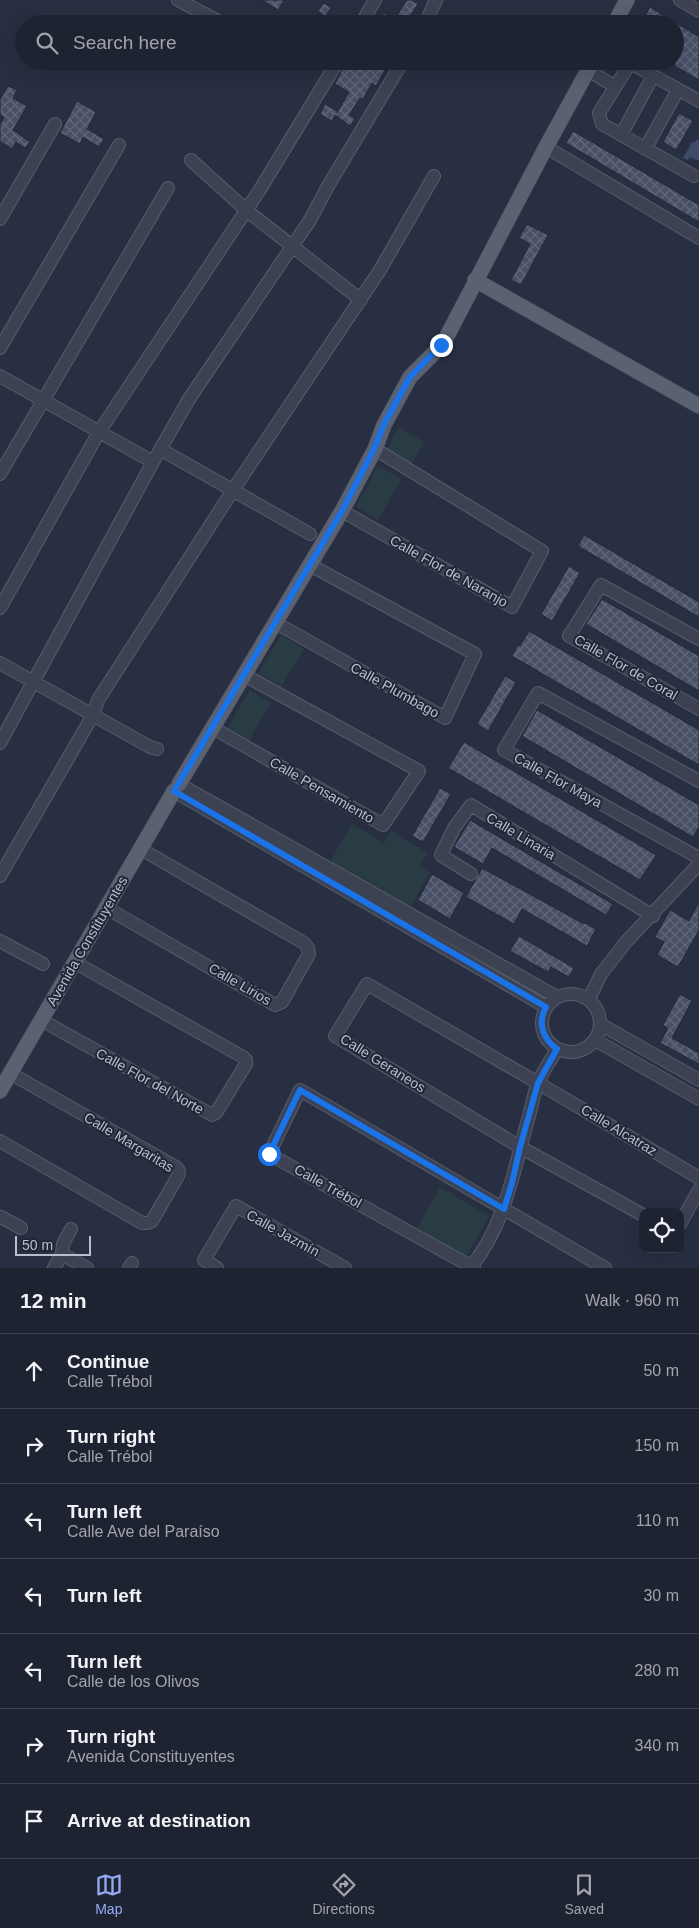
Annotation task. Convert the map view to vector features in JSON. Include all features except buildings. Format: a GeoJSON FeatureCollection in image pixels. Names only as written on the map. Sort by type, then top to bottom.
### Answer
{"type":"FeatureCollection","features":[{"type":"Feature","properties":{"kind":"main road"},"geometry":{"type":"LineString","coordinates":[[619,15],[627,0]]}},
{"type":"Feature","properties":{"kind":"main road","name":"Avenida Constituyentes"},"geometry":{"type":"LineString","coordinates":[[0,1091],[140,849],[342,511],[374,449],[384,424],[410,377],[446,338],[475,280],[589,70]]}},
{"type":"Feature","properties":{"kind":"main road"},"geometry":{"type":"LineString","coordinates":[[475,280],[699,406]]}},
{"type":"Feature","properties":{"kind":"street"},"geometry":{"type":"LineString","coordinates":[[178,0],[207,15]]}},
{"type":"Feature","properties":{"kind":"street"},"geometry":{"type":"LineString","coordinates":[[366,15],[375,0]]}},
{"type":"Feature","properties":{"kind":"street"},"geometry":{"type":"LineString","coordinates":[[427,15],[431,2]]}},
{"type":"Feature","properties":{"kind":"street"},"geometry":{"type":"LineString","coordinates":[[0,608],[99,432],[246,210],[332,70]]}},
{"type":"Feature","properties":{"kind":"street"},"geometry":{"type":"LineString","coordinates":[[0,743],[189,399],[294,246],[332,178],[398,70]]}},
{"type":"Feature","properties":{"kind":"street"},"geometry":{"type":"LineString","coordinates":[[596,70],[614,86]]}},
{"type":"Feature","properties":{"kind":"street"},"geometry":{"type":"LineString","coordinates":[[625,70],[599,113],[599,119],[602,124],[694,176]]}},
{"type":"Feature","properties":{"kind":"street"},"geometry":{"type":"LineString","coordinates":[[643,70],[699,101]]}},
{"type":"Feature","properties":{"kind":"street"},"geometry":{"type":"LineString","coordinates":[[621,135],[654,76]]}},
{"type":"Feature","properties":{"kind":"street"},"geometry":{"type":"LineString","coordinates":[[645,148],[678,90]]}},
{"type":"Feature","properties":{"kind":"street"},"geometry":{"type":"LineString","coordinates":[[0,218],[55,124]]}},
{"type":"Feature","properties":{"kind":"street"},"geometry":{"type":"LineString","coordinates":[[0,348],[119,145]]}},
{"type":"Feature","properties":{"kind":"street"},"geometry":{"type":"LineString","coordinates":[[546,148],[699,238]]}},
{"type":"Feature","properties":{"kind":"street"},"geometry":{"type":"LineString","coordinates":[[191,160],[246,210],[361,300]]}},
{"type":"Feature","properties":{"kind":"street"},"geometry":{"type":"LineString","coordinates":[[0,876],[93,715],[98,700],[233,490],[361,300],[434,176]]}},
{"type":"Feature","properties":{"kind":"street"},"geometry":{"type":"LineString","coordinates":[[0,474],[168,188]]}},
{"type":"Feature","properties":{"kind":"street"},"geometry":{"type":"LineString","coordinates":[[0,376],[153,462]]}},
{"type":"Feature","properties":{"kind":"street"},"geometry":{"type":"LineString","coordinates":[[160,449],[310,534]]}},
{"type":"Feature","properties":{"kind":"street","name":"Calle Flor de Naranjo"},"geometry":{"type":"LineString","coordinates":[[342,511],[512,607],[542,551],[374,449]]}},
{"type":"Feature","properties":{"kind":"street","name":"Calle Plumbago"},"geometry":{"type":"LineString","coordinates":[[276,623],[445,718],[475,654],[310,565]]}},
{"type":"Feature","properties":{"kind":"street","name":"Calle Flor de Coral"},"geometry":{"type":"LineString","coordinates":[[699,638],[600,585],[569,636],[699,709]]}},
{"type":"Feature","properties":{"kind":"street"},"geometry":{"type":"LineString","coordinates":[[0,663],[150,747],[157,749]]}},
{"type":"Feature","properties":{"kind":"street","name":"Calle Pensamiento"},"geometry":{"type":"LineString","coordinates":[[213,728],[383,825],[420,772],[244,675]]}},
{"type":"Feature","properties":{"kind":"street","name":"Calle Flor Maya"},"geometry":{"type":"LineString","coordinates":[[699,781],[538,693],[504,750],[699,858]]}},
{"type":"Feature","properties":{"kind":"street"},"geometry":{"type":"LineString","coordinates":[[176,788],[557,997]]}},
{"type":"Feature","properties":{"kind":"street"},"geometry":{"type":"LineString","coordinates":[[176,788],[546,1007]]}},
{"type":"Feature","properties":{"kind":"street","name":"Calle Linaria"},"geometry":{"type":"LineString","coordinates":[[472,874],[441,855],[454,828],[470,805],[652,916]]}},
{"type":"Feature","properties":{"kind":"street","name":"Calle Lirios"},"geometry":{"type":"LineString","coordinates":[[106,907],[275,1005],[280,1005],[282,1002],[309,954],[308,948],[304,943],[140,849]]}},
{"type":"Feature","properties":{"kind":"street"},"geometry":{"type":"LineString","coordinates":[[589,999],[602,974],[626,942],[699,864]]}},
{"type":"Feature","properties":{"kind":"street"},"geometry":{"type":"LineString","coordinates":[[0,942],[43,964]]}},
{"type":"Feature","properties":{"kind":"street","name":"Calle Flor del Norte"},"geometry":{"type":"LineString","coordinates":[[41,1020],[212,1115],[216,1113],[246,1064],[246,1060],[243,1057],[74,962]]}},
{"type":"Feature","properties":{"kind":"street","name":"Calle Geraneos"},"geometry":{"type":"LineString","coordinates":[[520,1147],[335,1036],[366,984],[538,1083]]}},
{"type":"Feature","properties":{"kind":"street"},"geometry":{"type":"LineString","coordinates":[[569,993],[579,994],[589,999],[596,1007],[600,1019],[600,1029],[595,1040],[577,1052],[557,1049],[546,1038],[542,1030],[542,1020],[546,1007],[557,997],[569,993]]}},
{"type":"Feature","properties":{"kind":"street"},"geometry":{"type":"LineString","coordinates":[[600,1024],[699,1080]]}},
{"type":"Feature","properties":{"kind":"street"},"geometry":{"type":"LineString","coordinates":[[595,1040],[699,1099]]}},
{"type":"Feature","properties":{"kind":"street"},"geometry":{"type":"LineString","coordinates":[[472,1267],[504,1209],[538,1083],[557,1049]]}},
{"type":"Feature","properties":{"kind":"street","name":"Calle Margaritas"},"geometry":{"type":"LineString","coordinates":[[0,1141],[142,1222],[148,1223],[152,1221],[178,1176],[176,1167],[10,1073]]}},
{"type":"Feature","properties":{"kind":"street","name":"Calle Alcatraz"},"geometry":{"type":"LineString","coordinates":[[538,1083],[699,1178]]}},
{"type":"Feature","properties":{"kind":"street","name":"Calle Trébol"},"geometry":{"type":"LineString","coordinates":[[472,1267],[269,1154],[300,1090],[504,1209]]}},
{"type":"Feature","properties":{"kind":"street"},"geometry":{"type":"LineString","coordinates":[[520,1147],[639,1213]]}},
{"type":"Feature","properties":{"kind":"street"},"geometry":{"type":"LineString","coordinates":[[684,1217],[699,1190]]}},
{"type":"Feature","properties":{"kind":"street","name":"Calle Jazmín"},"geometry":{"type":"LineString","coordinates":[[217,1268],[204,1260],[236,1206],[345,1268]]}},
{"type":"Feature","properties":{"kind":"street"},"geometry":{"type":"LineString","coordinates":[[504,1209],[605,1268]]}},
{"type":"Feature","properties":{"kind":"street"},"geometry":{"type":"LineString","coordinates":[[0,1216],[21,1228]]}},
{"type":"Feature","properties":{"kind":"street"},"geometry":{"type":"LineString","coordinates":[[0,1216],[3,1226],[0,1232]]}},
{"type":"Feature","properties":{"kind":"street"},"geometry":{"type":"LineString","coordinates":[[54,1268],[62,1254],[63,1244],[71,1229]]}},
{"type":"Feature","properties":{"kind":"street"},"geometry":{"type":"LineString","coordinates":[[62,1254],[87,1268]]}},
{"type":"Feature","properties":{"kind":"shaded area"},"geometry":{"type":"Polygon","coordinates":[[[399,427],[424,442],[411,465],[386,450],[399,427]]]}},
{"type":"Feature","properties":{"kind":"shaded area"},"geometry":{"type":"Polygon","coordinates":[[[378,466],[401,479],[378,520],[356,507],[378,466]]]}},
{"type":"Feature","properties":{"kind":"shaded area"},"geometry":{"type":"Polygon","coordinates":[[[281,635],[304,649],[281,687],[258,674],[281,635]]]}},
{"type":"Feature","properties":{"kind":"shaded area"},"geometry":{"type":"Polygon","coordinates":[[[250,690],[271,703],[247,743],[226,730],[250,690]]]}},
{"type":"Feature","properties":{"kind":"shaded area"},"geometry":{"type":"Polygon","coordinates":[[[352,824],[384,843],[391,831],[428,853],[420,866],[430,872],[409,909],[330,862],[352,824]]]}},
{"type":"Feature","properties":{"kind":"shaded area"},"geometry":{"type":"Polygon","coordinates":[[[440,1187],[489,1216],[466,1257],[417,1229],[440,1187]]]}},
{"type":"Feature","properties":{"kind":"water"},"geometry":{"type":"Polygon","coordinates":[[[697,139],[699,140],[699,161],[690,157],[688,160],[683,158],[692,142],[694,143],[697,139]]]}},
{"type":"Feature","properties":{"kind":"route"},"geometry":{"type":"LineString","coordinates":[[269,1154],[300,1090],[504,1209],[538,1083],[557,1049],[546,1038],[542,1030],[543,1013],[546,1007],[174,791],[210,734],[342,511],[374,449],[384,424],[410,377],[441,345]]}}]}
